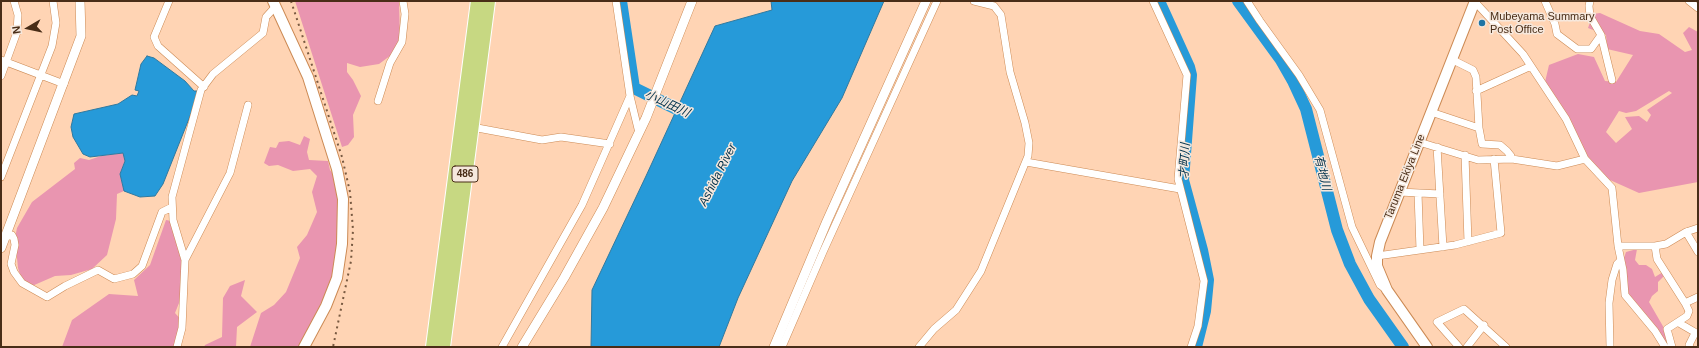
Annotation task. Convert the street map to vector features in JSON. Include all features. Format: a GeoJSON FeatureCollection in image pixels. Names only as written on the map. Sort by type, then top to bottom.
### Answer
{"type":"FeatureCollection","features":[{"type":"Feature","properties":{"kind":"highway","name":"486"},"geometry":{"type":"LineString","coordinates":[[432,347],[477,1]]}},
{"type":"Feature","properties":{"kind":"highway","name":"486"},"geometry":{"type":"LineString","coordinates":[[444,347],[489,1]]}},
{"type":"Feature","properties":{"kind":"main road","name":"Taruma Ekiya Line"},"geometry":{"type":"LineString","coordinates":[[1427,347],[1387,290],[1377,266],[1377,256],[1380,242],[1399,192],[1475,2]]}},
{"type":"Feature","properties":{"kind":"main road"},"geometry":{"type":"LineString","coordinates":[[274,3],[308,77],[337,169],[343,199],[342,244],[337,278],[326,306],[304,347]]}},
{"type":"Feature","properties":{"kind":"street"},"geometry":{"type":"LineString","coordinates":[[1,76],[4,61],[17,32],[18,15],[14,1]]}},
{"type":"Feature","properties":{"kind":"street"},"geometry":{"type":"LineString","coordinates":[[1,177],[52,46],[56,23],[53,1]]}},
{"type":"Feature","properties":{"kind":"street"},"geometry":{"type":"LineString","coordinates":[[1,248],[3,237],[64,84],[81,36],[80,1]]}},
{"type":"Feature","properties":{"kind":"street"},"geometry":{"type":"LineString","coordinates":[[169,1],[154,38],[158,46],[204,87]]}},
{"type":"Feature","properties":{"kind":"street"},"geometry":{"type":"LineString","coordinates":[[378,101],[390,62],[402,42],[405,14],[403,1]]}},
{"type":"Feature","properties":{"kind":"street"},"geometry":{"type":"LineString","coordinates":[[616,1],[630,96],[639,133]]}},
{"type":"Feature","properties":{"kind":"street"},"geometry":{"type":"LineString","coordinates":[[522,347],[571,266],[603,208],[639,133],[692,1]]}},
{"type":"Feature","properties":{"kind":"street"},"geometry":{"type":"LineString","coordinates":[[774,347],[827,221],[926,1]]}},
{"type":"Feature","properties":{"kind":"street"},"geometry":{"type":"LineString","coordinates":[[782,347],[823,252],[937,1]]}},
{"type":"Feature","properties":{"kind":"street"},"geometry":{"type":"LineString","coordinates":[[919,347],[934,329],[956,310],[981,271],[1028,156],[1029,143],[1025,123],[1010,72],[1001,15],[994,6],[974,1]]}},
{"type":"Feature","properties":{"kind":"street"},"geometry":{"type":"LineString","coordinates":[[1153,1],[1187,75],[1178,179],[1204,281],[1198,326],[1191,347]]}},
{"type":"Feature","properties":{"kind":"street"},"geometry":{"type":"LineString","coordinates":[[1247,1],[1299,75],[1320,110],[1352,227],[1380,285],[1387,290]]}},
{"type":"Feature","properties":{"kind":"street"},"geometry":{"type":"LineString","coordinates":[[1545,1],[1555,24],[1556,34],[1577,49],[1591,49],[1601,35]]}},
{"type":"Feature","properties":{"kind":"street"},"geometry":{"type":"LineString","coordinates":[[1590,1],[1590,16],[1601,35],[1612,80]]}},
{"type":"Feature","properties":{"kind":"street"},"geometry":{"type":"LineString","coordinates":[[1689,1],[1698,8]]}},
{"type":"Feature","properties":{"kind":"street"},"geometry":{"type":"LineString","coordinates":[[1475,2],[1523,54],[1566,119],[1584,159],[1612,188],[1625,295],[1655,331],[1665,347]]}},
{"type":"Feature","properties":{"kind":"street"},"geometry":{"type":"LineString","coordinates":[[177,347],[182,328],[185,260],[173,220],[172,197],[201,90],[213,74],[262,33],[266,17],[274,3]]}},
{"type":"Feature","properties":{"kind":"street"},"geometry":{"type":"LineString","coordinates":[[1453,60],[1473,70],[1476,77],[1479,128],[1482,144],[1500,145],[1507,151],[1512,159]]}},
{"type":"Feature","properties":{"kind":"street"},"geometry":{"type":"LineString","coordinates":[[4,61],[64,84]]}},
{"type":"Feature","properties":{"kind":"street"},"geometry":{"type":"LineString","coordinates":[[1476,91],[1531,66]]}},
{"type":"Feature","properties":{"kind":"street"},"geometry":{"type":"LineString","coordinates":[[502,347],[582,205],[630,96]]}},
{"type":"Feature","properties":{"kind":"street"},"geometry":{"type":"LineString","coordinates":[[185,260],[230,173],[248,105]]}},
{"type":"Feature","properties":{"kind":"street"},"geometry":{"type":"LineString","coordinates":[[1431,112],[1479,128]]}},
{"type":"Feature","properties":{"kind":"street"},"geometry":{"type":"LineString","coordinates":[[472,127],[542,140],[561,137],[610,144]]}},
{"type":"Feature","properties":{"kind":"street"},"geometry":{"type":"LineString","coordinates":[[1419,142],[1478,160],[1512,159],[1557,166],[1584,159]]}},
{"type":"Feature","properties":{"kind":"street"},"geometry":{"type":"LineString","coordinates":[[1437,147],[1443,247]]}},
{"type":"Feature","properties":{"kind":"street"},"geometry":{"type":"LineString","coordinates":[[1465,155],[1468,242]]}},
{"type":"Feature","properties":{"kind":"street"},"geometry":{"type":"LineString","coordinates":[[1377,256],[1443,247],[1501,233],[1494,159]]}},
{"type":"Feature","properties":{"kind":"street"},"geometry":{"type":"LineString","coordinates":[[1026,162],[1180,189]]}},
{"type":"Feature","properties":{"kind":"street"},"geometry":{"type":"LineString","coordinates":[[1399,192],[1440,194]]}},
{"type":"Feature","properties":{"kind":"street"},"geometry":{"type":"LineString","coordinates":[[1418,193],[1420,250]]}},
{"type":"Feature","properties":{"kind":"street"},"geometry":{"type":"LineString","coordinates":[[3,237],[12,235],[14,239],[11,264],[14,272],[22,283],[47,297],[65,286],[98,270],[114,279],[133,274],[142,266],[162,212],[172,207]]}},
{"type":"Feature","properties":{"kind":"street"},"geometry":{"type":"LineString","coordinates":[[1618,246],[1655,246],[1666,244],[1686,232],[1698,228]]}},
{"type":"Feature","properties":{"kind":"street"},"geometry":{"type":"LineString","coordinates":[[1686,232],[1698,252]]}},
{"type":"Feature","properties":{"kind":"street"},"geometry":{"type":"LineString","coordinates":[[1655,246],[1657,259],[1689,311],[1687,316],[1679,323],[1667,329],[1672,347]]}},
{"type":"Feature","properties":{"kind":"street"},"geometry":{"type":"LineString","coordinates":[[1610,347],[1609,304],[1612,280],[1617,264],[1620,260]]}},
{"type":"Feature","properties":{"kind":"street"},"geometry":{"type":"LineString","coordinates":[[1685,303],[1698,297]]}},
{"type":"Feature","properties":{"kind":"street"},"geometry":{"type":"LineString","coordinates":[[1458,347],[1437,322],[1464,309],[1484,325],[1506,347]]}},
{"type":"Feature","properties":{"kind":"street"},"geometry":{"type":"LineString","coordinates":[[1679,323],[1697,334],[1689,345],[1690,347]]}},
{"type":"Feature","properties":{"kind":"street"},"geometry":{"type":"LineString","coordinates":[[1467,347],[1484,325]]}},
{"type":"Feature","properties":{"kind":"street"},"geometry":{"type":"LineString","coordinates":[[1416,332],[1420,332],[1433,347]]}},
{"type":"Feature","properties":{"kind":"shaded area"},"geometry":{"type":"Polygon","coordinates":[[[295,1],[399,1],[400,39],[394,53],[379,64],[360,67],[347,63],[347,72],[361,96],[353,115],[354,137],[348,145],[342,147],[295,1]]]}},
{"type":"Feature","properties":{"kind":"shaded area"},"geometry":{"type":"Polygon","coordinates":[[[1600,13],[1640,31],[1659,34],[1685,52],[1692,50],[1683,33],[1689,27],[1698,32],[1698,182],[1639,193],[1610,180],[1597,170],[1585,156],[1545,82],[1549,65],[1578,54],[1594,57],[1605,81],[1616,82],[1633,55],[1607,49],[1606,35],[1588,28],[1593,14],[1600,13]],[[1669,91],[1636,111],[1626,113],[1619,111],[1606,132],[1616,143],[1632,129],[1625,117],[1639,116],[1647,122],[1651,115],[1647,110],[1672,93],[1669,91]]]}},
{"type":"Feature","properties":{"kind":"shaded area"},"geometry":{"type":"Polygon","coordinates":[[[304,136],[310,139],[307,152],[309,160],[328,161],[330,170],[337,179],[339,216],[332,284],[303,347],[250,347],[261,313],[274,305],[286,292],[300,258],[297,247],[307,235],[317,212],[312,192],[317,176],[310,169],[293,171],[278,165],[269,166],[264,163],[270,147],[276,148],[279,142],[289,141],[300,145],[304,136]]]}},
{"type":"Feature","properties":{"kind":"shaded area"},"geometry":{"type":"Polygon","coordinates":[[[123,153],[125,160],[120,174],[124,191],[117,194],[116,219],[107,255],[92,269],[71,275],[55,276],[32,286],[22,281],[18,268],[15,238],[17,228],[32,202],[75,169],[74,163],[80,158],[89,160],[101,156],[123,153]]]}},
{"type":"Feature","properties":{"kind":"shaded area"},"geometry":{"type":"Polygon","coordinates":[[[166,220],[177,222],[180,236],[185,288],[175,313],[183,322],[176,337],[175,347],[62,347],[72,320],[109,294],[138,296],[134,280],[150,265],[166,220]]]}},
{"type":"Feature","properties":{"kind":"shaded area"},"geometry":{"type":"Polygon","coordinates":[[[1637,249],[1635,260],[1639,265],[1646,265],[1652,269],[1655,277],[1663,272],[1665,275],[1658,282],[1658,291],[1652,296],[1649,302],[1664,328],[1666,339],[1670,347],[1667,347],[1627,294],[1623,261],[1626,252],[1637,249]]]}},
{"type":"Feature","properties":{"kind":"shaded area"},"geometry":{"type":"Polygon","coordinates":[[[245,280],[241,296],[257,312],[237,327],[236,347],[204,347],[205,345],[222,337],[223,298],[230,286],[245,280]]]}},
{"type":"Feature","properties":{"kind":"water","name":"Ashida River"},"geometry":{"type":"Polygon","coordinates":[[[771,1],[884,1],[842,98],[792,181],[738,298],[719,347],[591,347],[592,290],[715,26],[772,10],[771,1]]]}},
{"type":"Feature","properties":{"kind":"water"},"geometry":{"type":"Polygon","coordinates":[[[147,56],[154,58],[185,81],[194,91],[197,91],[198,96],[163,184],[155,196],[140,197],[124,191],[120,174],[125,161],[123,153],[90,157],[83,154],[73,137],[71,127],[74,114],[118,104],[132,95],[137,96],[139,91],[135,90],[141,64],[147,56]]]}},
{"type":"Feature","properties":{"kind":"waterway","name":"小山田川"},"geometry":{"type":"LineString","coordinates":[[621,1],[634,88],[691,116]]}},
{"type":"Feature","properties":{"kind":"waterway","name":"才町川"},"geometry":{"type":"LineString","coordinates":[[1159,1],[1189,67],[1191,75],[1183,180],[1202,250],[1208,280],[1205,311],[1196,347]]}},
{"type":"Feature","properties":{"kind":"waterway","name":"有地川"},"geometry":{"type":"LineString","coordinates":[[1238,1],[1281,60],[1293,81],[1306,109],[1337,230],[1350,264],[1369,299],[1403,347]]}},
{"type":"Feature","properties":{"kind":"railway"},"geometry":{"type":"LineString","coordinates":[[291,1],[342,157],[350,192],[353,230],[351,261],[333,347]]}},
{"type":"Feature","properties":{"kind":"place","name":"Mubeyama Summary Post Office"},"geometry":{"type":"Point","coordinates":[1482,23]}}]}
